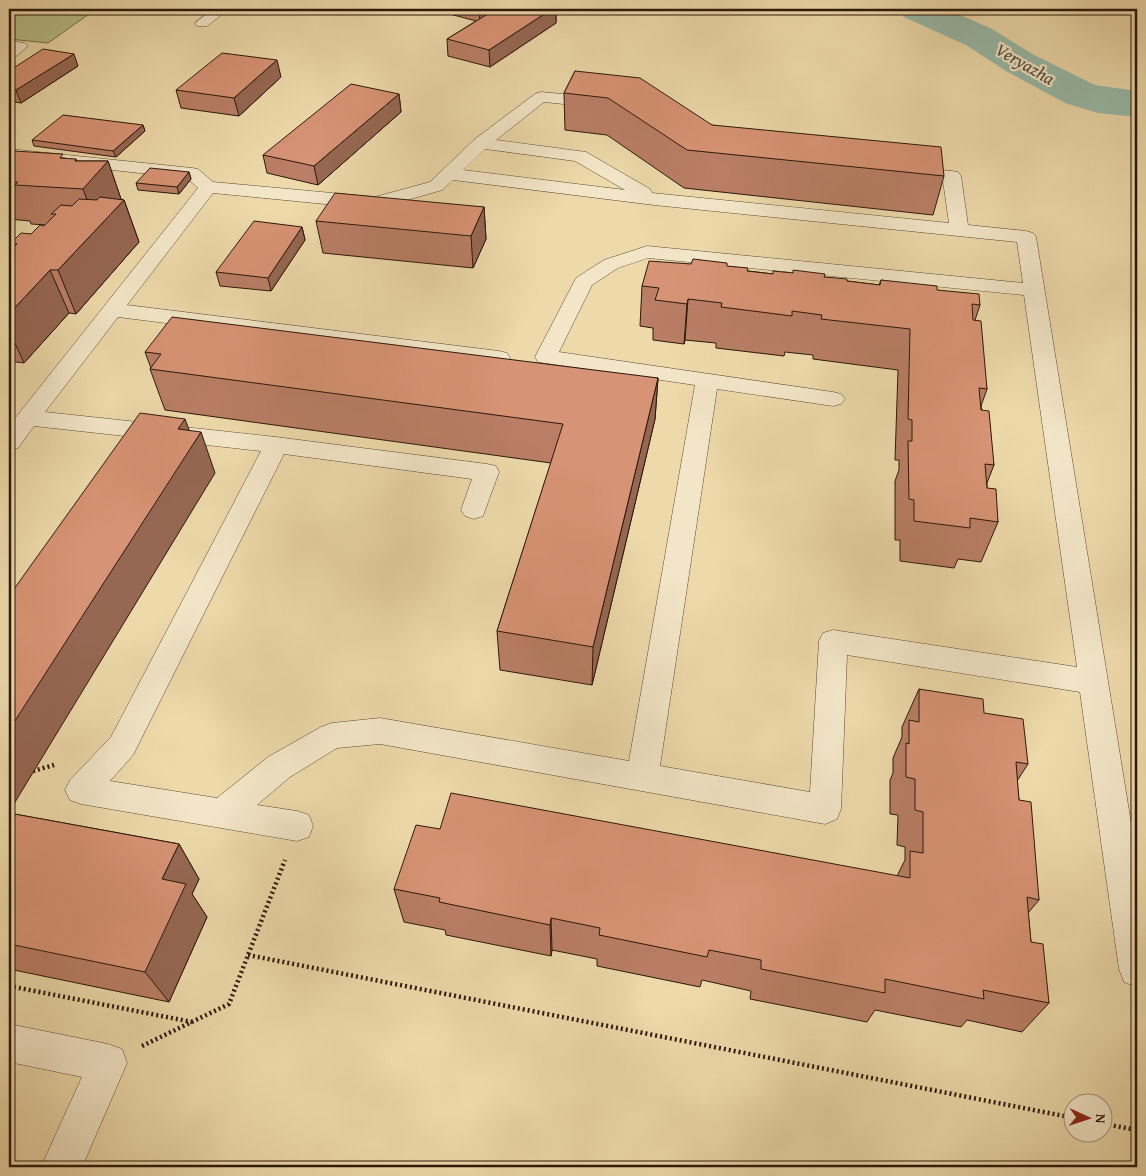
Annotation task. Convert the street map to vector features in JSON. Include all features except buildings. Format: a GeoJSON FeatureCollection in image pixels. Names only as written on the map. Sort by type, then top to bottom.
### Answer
{"type":"FeatureCollection","features":[{"type":"Feature","properties":{"kind":"street"},"geometry":{"type":"LineString","coordinates":[[202,23],[222,9]]}},
{"type":"Feature","properties":{"kind":"street"},"geometry":{"type":"LineString","coordinates":[[9,45],[20,46],[9,55]]}},
{"type":"Feature","properties":{"kind":"street"},"geometry":{"type":"LineString","coordinates":[[9,154],[192,173],[208,187],[376,203],[436,186],[481,143],[541,97],[618,105]]}},
{"type":"Feature","properties":{"kind":"street"},"geometry":{"type":"LineString","coordinates":[[481,143],[580,156],[654,200]]}},
{"type":"Feature","properties":{"kind":"street"},"geometry":{"type":"LineString","coordinates":[[893,170],[952,176],[958,230]]}},
{"type":"Feature","properties":{"kind":"street"},"geometry":{"type":"LineString","coordinates":[[448,174],[654,200],[1026,237],[1137,969]]}},
{"type":"Feature","properties":{"kind":"street"},"geometry":{"type":"LineString","coordinates":[[16,429],[208,187]]}},
{"type":"Feature","properties":{"kind":"street"},"geometry":{"type":"LineString","coordinates":[[833,399],[546,357],[583,282],[611,264],[647,252],[1034,290]]}},
{"type":"Feature","properties":{"kind":"street"},"geometry":{"type":"LineString","coordinates":[[112,310],[499,358]]}},
{"type":"Feature","properties":{"kind":"street"},"geometry":{"type":"LineString","coordinates":[[642,777],[707,380]]}},
{"type":"Feature","properties":{"kind":"street"},"geometry":{"type":"LineString","coordinates":[[16,429],[276,445],[487,472],[474,510]]}},
{"type":"Feature","properties":{"kind":"street"},"geometry":{"type":"LineString","coordinates":[[276,445],[122,746],[81,790],[298,826]]}},
{"type":"Feature","properties":{"kind":"street"},"geometry":{"type":"LineString","coordinates":[[222,814],[279,767],[332,736],[380,731],[825,809],[833,642],[1094,682]]}},
{"type":"Feature","properties":{"kind":"street"},"geometry":{"type":"LineString","coordinates":[[9,1043],[108,1063],[60,1167]]}},
{"type":"Feature","properties":{"kind":"path"},"geometry":{"type":"LineString","coordinates":[[108,1063],[229,1004],[298,826]]}},
{"type":"Feature","properties":{"kind":"path"},"geometry":{"type":"LineString","coordinates":[[248,955],[1064,1116]]}},
{"type":"Feature","properties":{"kind":"path"},"geometry":{"type":"LineString","coordinates":[[9,986],[192,1022]]}},
{"type":"Feature","properties":{"kind":"path"},"geometry":{"type":"LineString","coordinates":[[1114,1126],[1137,1130]]}},
{"type":"Feature","properties":{"kind":"green space"},"geometry":{"type":"Polygon","coordinates":[[[9,9],[96,9],[48,43],[9,39],[9,9]]]}},
{"type":"Feature","properties":{"kind":"waterway","name":"Veryazha"},"geometry":{"type":"LineString","coordinates":[[917,9],[979,37],[1020,63],[1080,94],[1098,100],[1137,104]]}}]}
